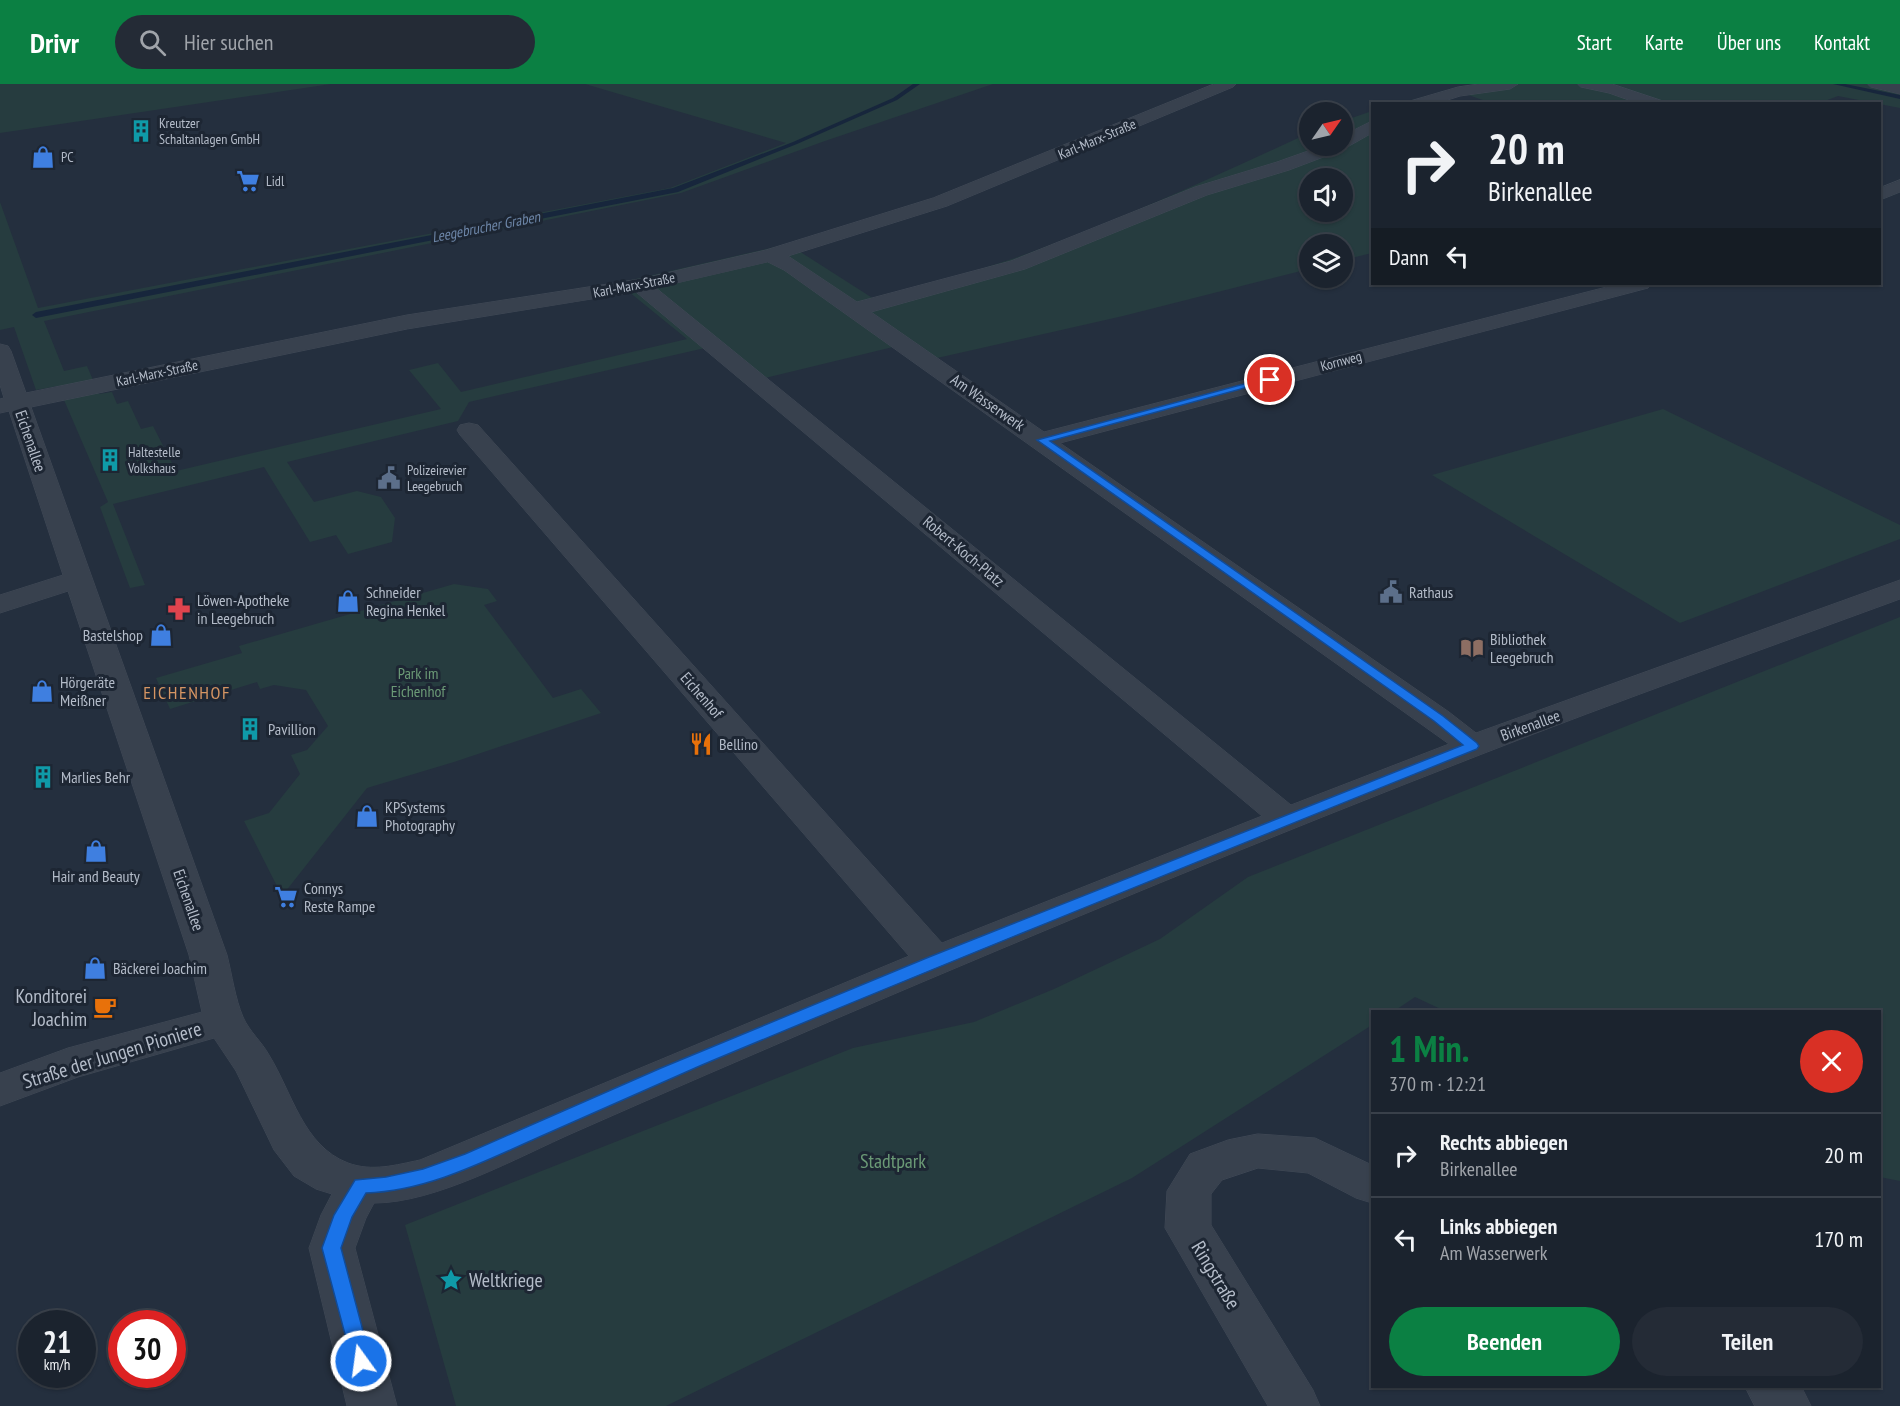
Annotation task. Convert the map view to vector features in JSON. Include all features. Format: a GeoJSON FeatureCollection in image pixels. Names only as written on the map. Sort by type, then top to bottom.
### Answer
{"type":"FeatureCollection","features":[{"type":"Feature","properties":{"kind":"street","name":"Karl-Marx-Straße"},"geometry":{"type":"LineString","coordinates":[[9,404],[407,322],[640,285],[771,255],[940,202],[1228,84]]}},
{"type":"Feature","properties":{"kind":"street"},"geometry":{"type":"LineString","coordinates":[[1423,102],[1458,92],[1510,84]]}},
{"type":"Feature","properties":{"kind":"street"},"geometry":{"type":"LineString","coordinates":[[1586,84],[1612,89],[1651,102]]}},
{"type":"Feature","properties":{"kind":"street"},"geometry":{"type":"LineString","coordinates":[[1876,84],[1900,89]]}},
{"type":"Feature","properties":{"kind":"street"},"geometry":{"type":"LineString","coordinates":[[1353,137],[1371,127]]}},
{"type":"Feature","properties":{"kind":"street"},"geometry":{"type":"LineString","coordinates":[[854,310],[1018,265],[1201,191],[1310,156]]}},
{"type":"Feature","properties":{"kind":"street"},"geometry":{"type":"LineString","coordinates":[[1881,194],[1900,185]]}},
{"type":"Feature","properties":{"kind":"street","name":"Am Wasserwerk"},"geometry":{"type":"LineString","coordinates":[[771,255],[791,266],[1042,440],[1438,718],[1473,746]]}},
{"type":"Feature","properties":{"kind":"street","name":"Robert-Koch-Platz"},"geometry":{"type":"LineString","coordinates":[[640,285],[1287,819]]}},
{"type":"Feature","properties":{"kind":"street","name":"Kornweg"},"geometry":{"type":"LineString","coordinates":[[1042,440],[1637,285]]}},
{"type":"Feature","properties":{"kind":"street","name":"Eichenallee"},"geometry":{"type":"LineString","coordinates":[[0,351],[9,404],[78,579],[208,955],[224,1021],[254,1065],[290,1138],[310,1163],[332,1176],[361,1185]]}},
{"type":"Feature","properties":{"kind":"street","name":"Eichenhof"},"geometry":{"type":"LineString","coordinates":[[469,430],[935,961]]}},
{"type":"Feature","properties":{"kind":"street"},"geometry":{"type":"LineString","coordinates":[[0,604],[78,579]]}},
{"type":"Feature","properties":{"kind":"street","name":"Birkenallee"},"geometry":{"type":"LineString","coordinates":[[361,1185],[386,1185],[424,1177],[471,1159],[935,961],[1287,819],[1473,746],[1900,589]]}},
{"type":"Feature","properties":{"kind":"street","name":"Straße der Jungen Pioniere"},"geometry":{"type":"LineString","coordinates":[[0,1090],[68,1064],[224,1021]]}},
{"type":"Feature","properties":{"kind":"street","name":"Ringstraße"},"geometry":{"type":"LineString","coordinates":[[1295,1406],[1188,1228],[1189,1191],[1206,1167],[1228,1158],[1258,1151],[1315,1156],[1371,1184]]}},
{"type":"Feature","properties":{"kind":"street"},"geometry":{"type":"LineString","coordinates":[[361,1185],[344,1215],[332,1248],[372,1406]]}},
{"type":"Feature","properties":{"kind":"street"},"geometry":{"type":"LineString","coordinates":[[1772,1388],[1786,1406]]}},
{"type":"Feature","properties":{"kind":"green space"},"geometry":{"type":"Polygon","coordinates":[[[0,84],[331,84],[0,133],[0,84]]]}},
{"type":"Feature","properties":{"kind":"green space"},"geometry":{"type":"Polygon","coordinates":[[[585,84],[993,84],[681,193],[44,321],[64,371],[87,366],[99,394],[112,392],[117,404],[128,401],[141,429],[153,426],[176,471],[441,409],[409,370],[438,363],[461,392],[687,339],[618,283],[788,244],[874,299],[1015,258],[1090,230],[1299,138],[1299,156],[1353,156],[1353,118],[1371,111],[1371,253],[1353,258],[1353,234],[1299,234],[1299,272],[1123,316],[915,363],[893,347],[744,383],[705,348],[469,402],[458,421],[287,462],[314,502],[357,491],[381,497],[395,518],[392,542],[348,554],[336,535],[310,542],[264,467],[113,504],[145,585],[130,588],[100,507],[108,502],[58,386],[36,390],[14,327],[0,330],[0,202],[38,308],[670,188],[786,143],[585,84]]]}},
{"type":"Feature","properties":{"kind":"green space"},"geometry":{"type":"Polygon","coordinates":[[[1497,84],[1900,84],[1900,108],[1881,104],[1881,102],[1838,96],[1822,102],[1488,102],[1454,90],[1497,84]]]}},
{"type":"Feature","properties":{"kind":"green space"},"geometry":{"type":"Polygon","coordinates":[[[1663,409],[1900,525],[1900,539],[1680,623],[1432,475],[1663,409]]]}},
{"type":"Feature","properties":{"kind":"green space","name":"Park im Eichenhof"},"geometry":{"type":"Polygon","coordinates":[[[454,584],[488,589],[497,601],[484,605],[553,698],[581,689],[601,713],[367,788],[282,896],[244,821],[269,813],[300,774],[291,755],[307,750],[328,726],[306,690],[274,685],[260,689],[257,682],[170,709],[156,678],[242,653],[239,646],[454,584]]]}},
{"type":"Feature","properties":{"kind":"green space","name":"Stadtpark"},"geometry":{"type":"Polygon","coordinates":[[[1900,617],[1900,1181],[1881,1177],[1881,1010],[1443,1010],[1415,997],[1396,1010],[1371,1010],[1371,1026],[1132,1178],[666,1406],[456,1406],[405,1225],[853,1048],[974,1022],[1054,989],[1160,939],[1248,877],[1900,617]]]}},
{"type":"Feature","properties":{"kind":"waterway","name":"Leegebrucher Graben"},"geometry":{"type":"LineString","coordinates":[[36,315],[675,190],[795,143],[895,99],[917,84]]}},
{"type":"Feature","properties":{"kind":"waterway"},"geometry":{"type":"LineString","coordinates":[[1836,84],[1900,97]]}},
{"type":"Feature","properties":{"kind":"place","name":"Kreutzer Schaltanlagen GmbH"},"geometry":{"type":"Point","coordinates":[141,131]}},
{"type":"Feature","properties":{"kind":"place","name":"PC"},"geometry":{"type":"Point","coordinates":[43,157]}},
{"type":"Feature","properties":{"kind":"place","name":"Lidl"},"geometry":{"type":"Point","coordinates":[248,181]}},
{"type":"Feature","properties":{"kind":"place","name":"Haltestelle Volkshaus"},"geometry":{"type":"Point","coordinates":[110,460]}},
{"type":"Feature","properties":{"kind":"place","name":"Polizeirevier Leegebruch"},"geometry":{"type":"Point","coordinates":[389,478]}},
{"type":"Feature","properties":{"kind":"place","name":"Rathaus"},"geometry":{"type":"Point","coordinates":[1391,592]}},
{"type":"Feature","properties":{"kind":"place","name":"Schneider Regina Henkel"},"geometry":{"type":"Point","coordinates":[348,601]}},
{"type":"Feature","properties":{"kind":"place","name":"Löwen-Apotheke in Leegebruch"},"geometry":{"type":"Point","coordinates":[179,609]}},
{"type":"Feature","properties":{"kind":"place","name":"Bastelshop"},"geometry":{"type":"Point","coordinates":[161,635]}},
{"type":"Feature","properties":{"kind":"place","name":"Bibliothek Leegebruch"},"geometry":{"type":"Point","coordinates":[1472,648]}},
{"type":"Feature","properties":{"kind":"place","name":"Hörgeräte Meißner"},"geometry":{"type":"Point","coordinates":[42,691]}},
{"type":"Feature","properties":{"kind":"place","name":"Pavillion"},"geometry":{"type":"Point","coordinates":[250,729]}},
{"type":"Feature","properties":{"kind":"place","name":"Bellino"},"geometry":{"type":"Point","coordinates":[701,744]}},
{"type":"Feature","properties":{"kind":"place","name":"Marlies Behr"},"geometry":{"type":"Point","coordinates":[43,777]}},
{"type":"Feature","properties":{"kind":"place","name":"KPSystems Photography"},"geometry":{"type":"Point","coordinates":[367,816]}},
{"type":"Feature","properties":{"kind":"place","name":"Hair and Beauty"},"geometry":{"type":"Point","coordinates":[96,851]}},
{"type":"Feature","properties":{"kind":"place","name":"Connys Reste Rampe"},"geometry":{"type":"Point","coordinates":[286,897]}},
{"type":"Feature","properties":{"kind":"place","name":"Bäckerei Joachim"},"geometry":{"type":"Point","coordinates":[95,968]}},
{"type":"Feature","properties":{"kind":"place","name":"Konditorei Joachim"},"geometry":{"type":"Point","coordinates":[105,1007]}},
{"type":"Feature","properties":{"kind":"place","name":"Weltkriege"},"geometry":{"type":"Point","coordinates":[451,1280]}},
{"type":"Feature","properties":{"kind":"district","name":"EICHENHOF"},"geometry":{"type":"Point","coordinates":[187,693]}},
{"type":"Feature","properties":{"kind":"route"},"geometry":{"type":"LineString","coordinates":[[361,1361],[332,1248],[344,1215],[361,1185],[386,1185],[424,1177],[471,1159],[935,961],[1473,746],[1438,718],[1042,440],[1270,380]]}}]}
